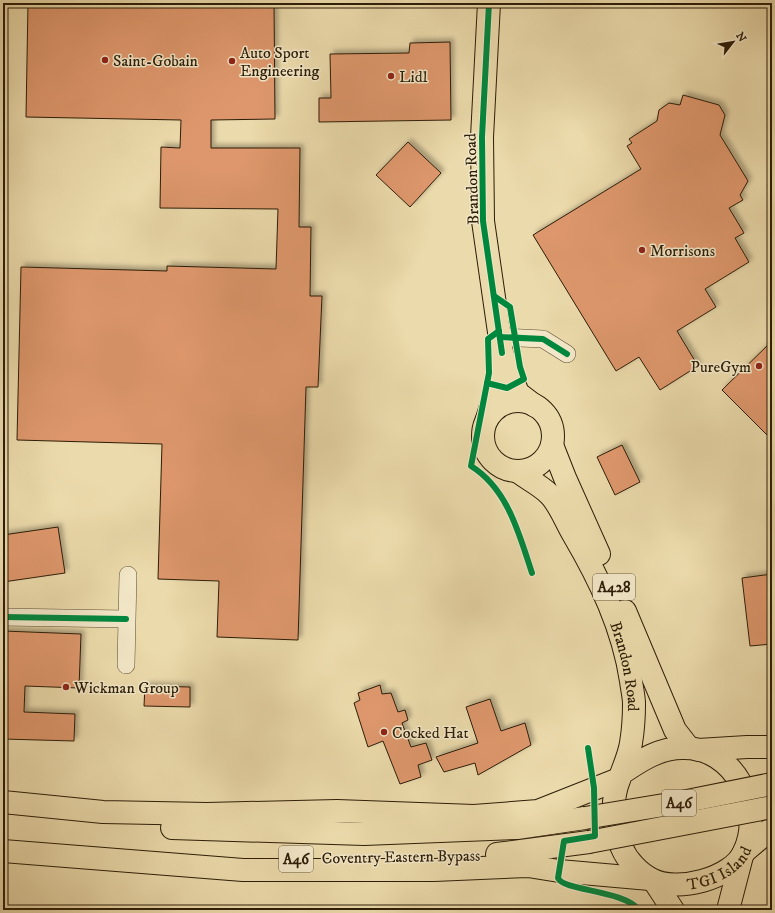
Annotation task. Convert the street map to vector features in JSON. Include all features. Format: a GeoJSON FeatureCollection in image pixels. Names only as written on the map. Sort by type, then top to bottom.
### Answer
{"type":"FeatureCollection","features":[{"type":"Feature","properties":{"kind":"main road","name":"Brandon Road"},"geometry":{"type":"LineString","coordinates":[[489,3],[482,138],[483,221],[501,345],[518,393],[535,406]]}},
{"type":"Feature","properties":{"kind":"main road","name":"Brandon Road"},"geometry":{"type":"LineString","coordinates":[[486,420],[495,393],[501,345]]}},
{"type":"Feature","properties":{"kind":"main road"},"geometry":{"type":"LineString","coordinates":[[522,401],[535,406],[546,414],[549,420],[553,435],[552,445],[548,454],[541,463],[529,470],[510,470],[497,464],[486,451],[483,434],[486,420],[496,408],[508,402],[522,401]]}},
{"type":"Feature","properties":{"kind":"main road","name":"Brandon Road"},"geometry":{"type":"LineString","coordinates":[[552,445],[564,478],[631,623],[675,730],[694,749]]}},
{"type":"Feature","properties":{"kind":"main road","name":"Brandon Road"},"geometry":{"type":"LineString","coordinates":[[517,471],[550,494],[591,565],[611,608],[627,657],[634,703],[631,746],[620,776]]}},
{"type":"Feature","properties":{"kind":"main road"},"geometry":{"type":"LineString","coordinates":[[694,749],[747,746],[772,748]]}},
{"type":"Feature","properties":{"kind":"main road","name":"TGI Island"},"geometry":{"type":"LineString","coordinates":[[3,802],[103,812],[208,814],[337,811],[474,816],[538,811],[620,776],[643,759],[675,748],[694,749],[714,756],[727,765],[738,778],[748,797],[751,819],[749,835],[743,854],[727,870],[711,879],[687,885],[652,880],[566,872],[528,866],[434,870],[243,870],[3,851]]}},
{"type":"Feature","properties":{"kind":"main road"},"geometry":{"type":"LineString","coordinates":[[620,776],[615,790],[614,822],[621,848],[635,867],[652,880],[673,910]]}},
{"type":"Feature","properties":{"kind":"main road","name":"Coventry Eastern Bypass"},"geometry":{"type":"LineString","coordinates":[[3,816],[222,831],[364,834],[517,828],[682,802],[772,784]]}},
{"type":"Feature","properties":{"kind":"main road","name":"Coventry Eastern Bypass"},"geometry":{"type":"LineString","coordinates":[[3,840],[244,859],[428,858],[514,853],[590,842],[772,806]]}},
{"type":"Feature","properties":{"kind":"main road"},"geometry":{"type":"LineString","coordinates":[[728,910],[743,854],[772,828]]}},
{"type":"Feature","properties":{"kind":"street"},"geometry":{"type":"LineString","coordinates":[[501,345],[543,339],[567,354]]}},
{"type":"Feature","properties":{"kind":"street"},"geometry":{"type":"LineString","coordinates":[[126,665],[128,575]]}},
{"type":"Feature","properties":{"kind":"street"},"geometry":{"type":"LineString","coordinates":[[3,617],[126,619]]}},
{"type":"Feature","properties":{"kind":"building"},"geometry":{"type":"Polygon","coordinates":[[[28,3],[274,3],[275,119],[211,120],[211,148],[300,148],[299,227],[311,227],[310,296],[322,296],[318,387],[306,387],[298,640],[217,637],[219,581],[158,579],[162,444],[17,440],[21,267],[167,271],[167,266],[276,269],[278,209],[160,208],[161,147],[180,148],[181,120],[26,117],[28,3]]]}},
{"type":"Feature","properties":{"kind":"building","name":"Lidl"},"geometry":{"type":"Polygon","coordinates":[[[450,42],[451,120],[319,122],[319,98],[331,98],[330,54],[409,53],[410,43],[450,42]]]}},
{"type":"Feature","properties":{"kind":"building","name":"Morrisons"},"geometry":{"type":"Polygon","coordinates":[[[683,95],[719,105],[725,115],[720,135],[748,181],[740,195],[743,200],[729,208],[744,233],[735,238],[749,262],[705,289],[716,307],[677,331],[698,366],[660,390],[639,357],[616,371],[533,235],[641,169],[627,146],[632,143],[629,139],[657,121],[659,110],[669,103],[680,105],[683,95]]]}},
{"type":"Feature","properties":{"kind":"building"},"geometry":{"type":"Polygon","coordinates":[[[408,142],[441,173],[410,207],[376,175],[408,142]]]}},
{"type":"Feature","properties":{"kind":"building","name":"PureGym"},"geometry":{"type":"Polygon","coordinates":[[[772,341],[772,440],[722,390],[772,341]]]}},
{"type":"Feature","properties":{"kind":"building"},"geometry":{"type":"Polygon","coordinates":[[[622,445],[640,482],[615,495],[597,457],[622,445]]]}},
{"type":"Feature","properties":{"kind":"building"},"geometry":{"type":"Polygon","coordinates":[[[58,527],[65,573],[3,582],[3,535],[58,527]]]}},
{"type":"Feature","properties":{"kind":"building"},"geometry":{"type":"Polygon","coordinates":[[[772,574],[772,644],[750,646],[742,578],[772,574]]]}},
{"type":"Feature","properties":{"kind":"building","name":"Wickman Group"},"geometry":{"type":"Polygon","coordinates":[[[3,631],[81,634],[79,688],[25,686],[24,712],[75,714],[74,741],[3,739],[3,631]]]}},
{"type":"Feature","properties":{"kind":"building","name":"Cocked Hat"},"geometry":{"type":"Polygon","coordinates":[[[380,685],[382,694],[391,693],[398,712],[405,710],[408,720],[402,723],[411,747],[426,743],[432,760],[418,765],[421,777],[400,784],[383,741],[368,747],[354,703],[360,700],[358,693],[380,685]]]}},
{"type":"Feature","properties":{"kind":"building"},"geometry":{"type":"Polygon","coordinates":[[[145,686],[190,687],[190,707],[144,706],[145,686]]]}},
{"type":"Feature","properties":{"kind":"building","name":"Cocked Hat"},"geometry":{"type":"Polygon","coordinates":[[[490,699],[501,731],[525,723],[531,745],[478,775],[475,763],[444,772],[436,757],[478,743],[466,707],[490,699]]]}},
{"type":"Feature","properties":{"kind":"cycle path"},"geometry":{"type":"LineString","coordinates":[[489,3],[482,137],[483,221],[502,353]]}},
{"type":"Feature","properties":{"kind":"cycle path"},"geometry":{"type":"LineString","coordinates":[[487,383],[507,388],[524,379],[520,367],[510,307],[494,296]]}},
{"type":"Feature","properties":{"kind":"cycle path"},"geometry":{"type":"LineString","coordinates":[[499,331],[488,339],[489,373],[471,466],[484,476],[503,500],[517,528],[532,573]]}},
{"type":"Feature","properties":{"kind":"cycle path"},"geometry":{"type":"LineString","coordinates":[[500,337],[543,339],[567,354]]}},
{"type":"Feature","properties":{"kind":"cycle path"},"geometry":{"type":"LineString","coordinates":[[3,617],[126,619]]}},
{"type":"Feature","properties":{"kind":"cycle path"},"geometry":{"type":"LineString","coordinates":[[588,748],[594,788],[595,836],[564,841],[558,878],[562,882],[571,886],[621,898],[631,903],[639,910]]}},
{"type":"Feature","properties":{"kind":"place","name":"Saint-Gobain"},"geometry":{"type":"Point","coordinates":[105,60]}},
{"type":"Feature","properties":{"kind":"place","name":"Auto Sport Engineering"},"geometry":{"type":"Point","coordinates":[232,61]}},
{"type":"Feature","properties":{"kind":"place","name":"Lidl"},"geometry":{"type":"Point","coordinates":[391,76]}},
{"type":"Feature","properties":{"kind":"place","name":"Morrisons"},"geometry":{"type":"Point","coordinates":[642,250]}},
{"type":"Feature","properties":{"kind":"place","name":"PureGym"},"geometry":{"type":"Point","coordinates":[759,366]}},
{"type":"Feature","properties":{"kind":"place","name":"Wickman Group"},"geometry":{"type":"Point","coordinates":[66,687]}},
{"type":"Feature","properties":{"kind":"place","name":"Cocked Hat"},"geometry":{"type":"Point","coordinates":[384,732]}}]}
